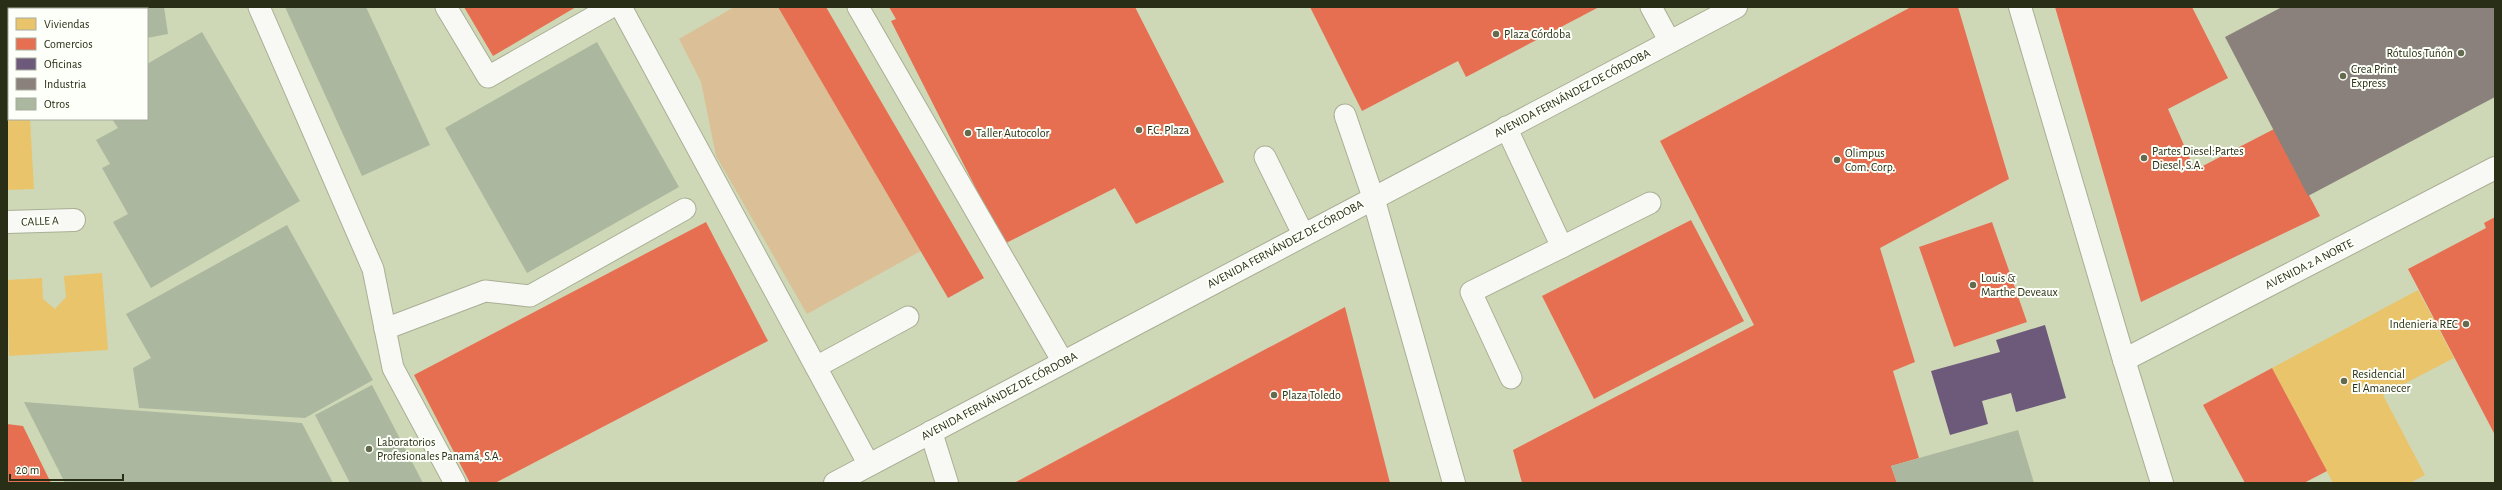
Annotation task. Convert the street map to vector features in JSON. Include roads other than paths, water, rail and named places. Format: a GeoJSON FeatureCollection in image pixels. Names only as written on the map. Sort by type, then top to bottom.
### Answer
{"type":"FeatureCollection","features":[{"type":"Feature","properties":{"kind":"street","name":"AVENIDA FERNÁNDEZ DE CÓRDOBA"},"geometry":{"type":"LineString","coordinates":[[835,483],[1373,197],[1736,7]]}},
{"type":"Feature","properties":{"kind":"street"},"geometry":{"type":"LineString","coordinates":[[2020,7],[2124,360],[2162,483]]}},
{"type":"Feature","properties":{"kind":"street","name":"AVENIDA 2 A NORTE"},"geometry":{"type":"LineString","coordinates":[[2124,360],[2495,168]]}},
{"type":"Feature","properties":{"kind":"street"},"geometry":{"type":"LineString","coordinates":[[1373,197],[1454,483]]}},
{"type":"Feature","properties":{"kind":"street","name":"CALLE A"},"geometry":{"type":"LineString","coordinates":[[7,222],[74,220]]}},
{"type":"Feature","properties":{"kind":"street"},"geometry":{"type":"LineString","coordinates":[[931,432],[947,483]]}},
{"type":"Feature","properties":{"kind":"lane"},"geometry":{"type":"LineString","coordinates":[[259,7],[373,269],[393,368],[455,483]]}},
{"type":"Feature","properties":{"kind":"lane"},"geometry":{"type":"LineString","coordinates":[[446,7],[488,77],[611,7]]}},
{"type":"Feature","properties":{"kind":"lane"},"geometry":{"type":"LineString","coordinates":[[621,7],[869,465]]}},
{"type":"Feature","properties":{"kind":"lane"},"geometry":{"type":"LineString","coordinates":[[858,7],[1063,362]]}},
{"type":"Feature","properties":{"kind":"lane"},"geometry":{"type":"LineString","coordinates":[[1651,7],[1670,42]]}},
{"type":"Feature","properties":{"kind":"lane"},"geometry":{"type":"LineString","coordinates":[[1345,115],[1373,197]]}},
{"type":"Feature","properties":{"kind":"lane"},"geometry":{"type":"LineString","coordinates":[[1506,127],[1562,247]]}},
{"type":"Feature","properties":{"kind":"lane"},"geometry":{"type":"LineString","coordinates":[[1265,157],[1303,234]]}},
{"type":"Feature","properties":{"kind":"lane"},"geometry":{"type":"LineString","coordinates":[[1511,378],[1471,292],[1650,203]]}},
{"type":"Feature","properties":{"kind":"lane"},"geometry":{"type":"LineString","coordinates":[[385,329],[485,291],[530,296],[685,209]]}},
{"type":"Feature","properties":{"kind":"lane"},"geometry":{"type":"LineString","coordinates":[[816,367],[908,317]]}},
{"type":"Feature","properties":{"kind":"place","name":"Plaza Córdoba"},"geometry":{"type":"Point","coordinates":[1496,34]}},
{"type":"Feature","properties":{"kind":"place","name":"Rótulos Tuñón"},"geometry":{"type":"Point","coordinates":[2461,53]}},
{"type":"Feature","properties":{"kind":"place","name":"Crea Print Express"},"geometry":{"type":"Point","coordinates":[2343,76]}},
{"type":"Feature","properties":{"kind":"place","name":"F.C. Plaza"},"geometry":{"type":"Point","coordinates":[1139,130]}},
{"type":"Feature","properties":{"kind":"place","name":"Taller Autocolor"},"geometry":{"type":"Point","coordinates":[968,133]}},
{"type":"Feature","properties":{"kind":"place","name":"Partes Diesel;Partes Diesel, S.A."},"geometry":{"type":"Point","coordinates":[2144,158]}},
{"type":"Feature","properties":{"kind":"place","name":"Olimpus Com. Corp."},"geometry":{"type":"Point","coordinates":[1837,160]}},
{"type":"Feature","properties":{"kind":"place","name":"Louis & Marthe Deveaux"},"geometry":{"type":"Point","coordinates":[1973,285]}},
{"type":"Feature","properties":{"kind":"place","name":"Indenieria REC"},"geometry":{"type":"Point","coordinates":[2466,324]}},
{"type":"Feature","properties":{"kind":"place","name":"Residencial El Amanecer"},"geometry":{"type":"Point","coordinates":[2344,381]}},
{"type":"Feature","properties":{"kind":"place","name":"Plaza Toledo"},"geometry":{"type":"Point","coordinates":[1274,395]}},
{"type":"Feature","properties":{"kind":"place","name":"Laboratorios Profesionales Panamá, S.A."},"geometry":{"type":"Point","coordinates":[369,449]}}]}
